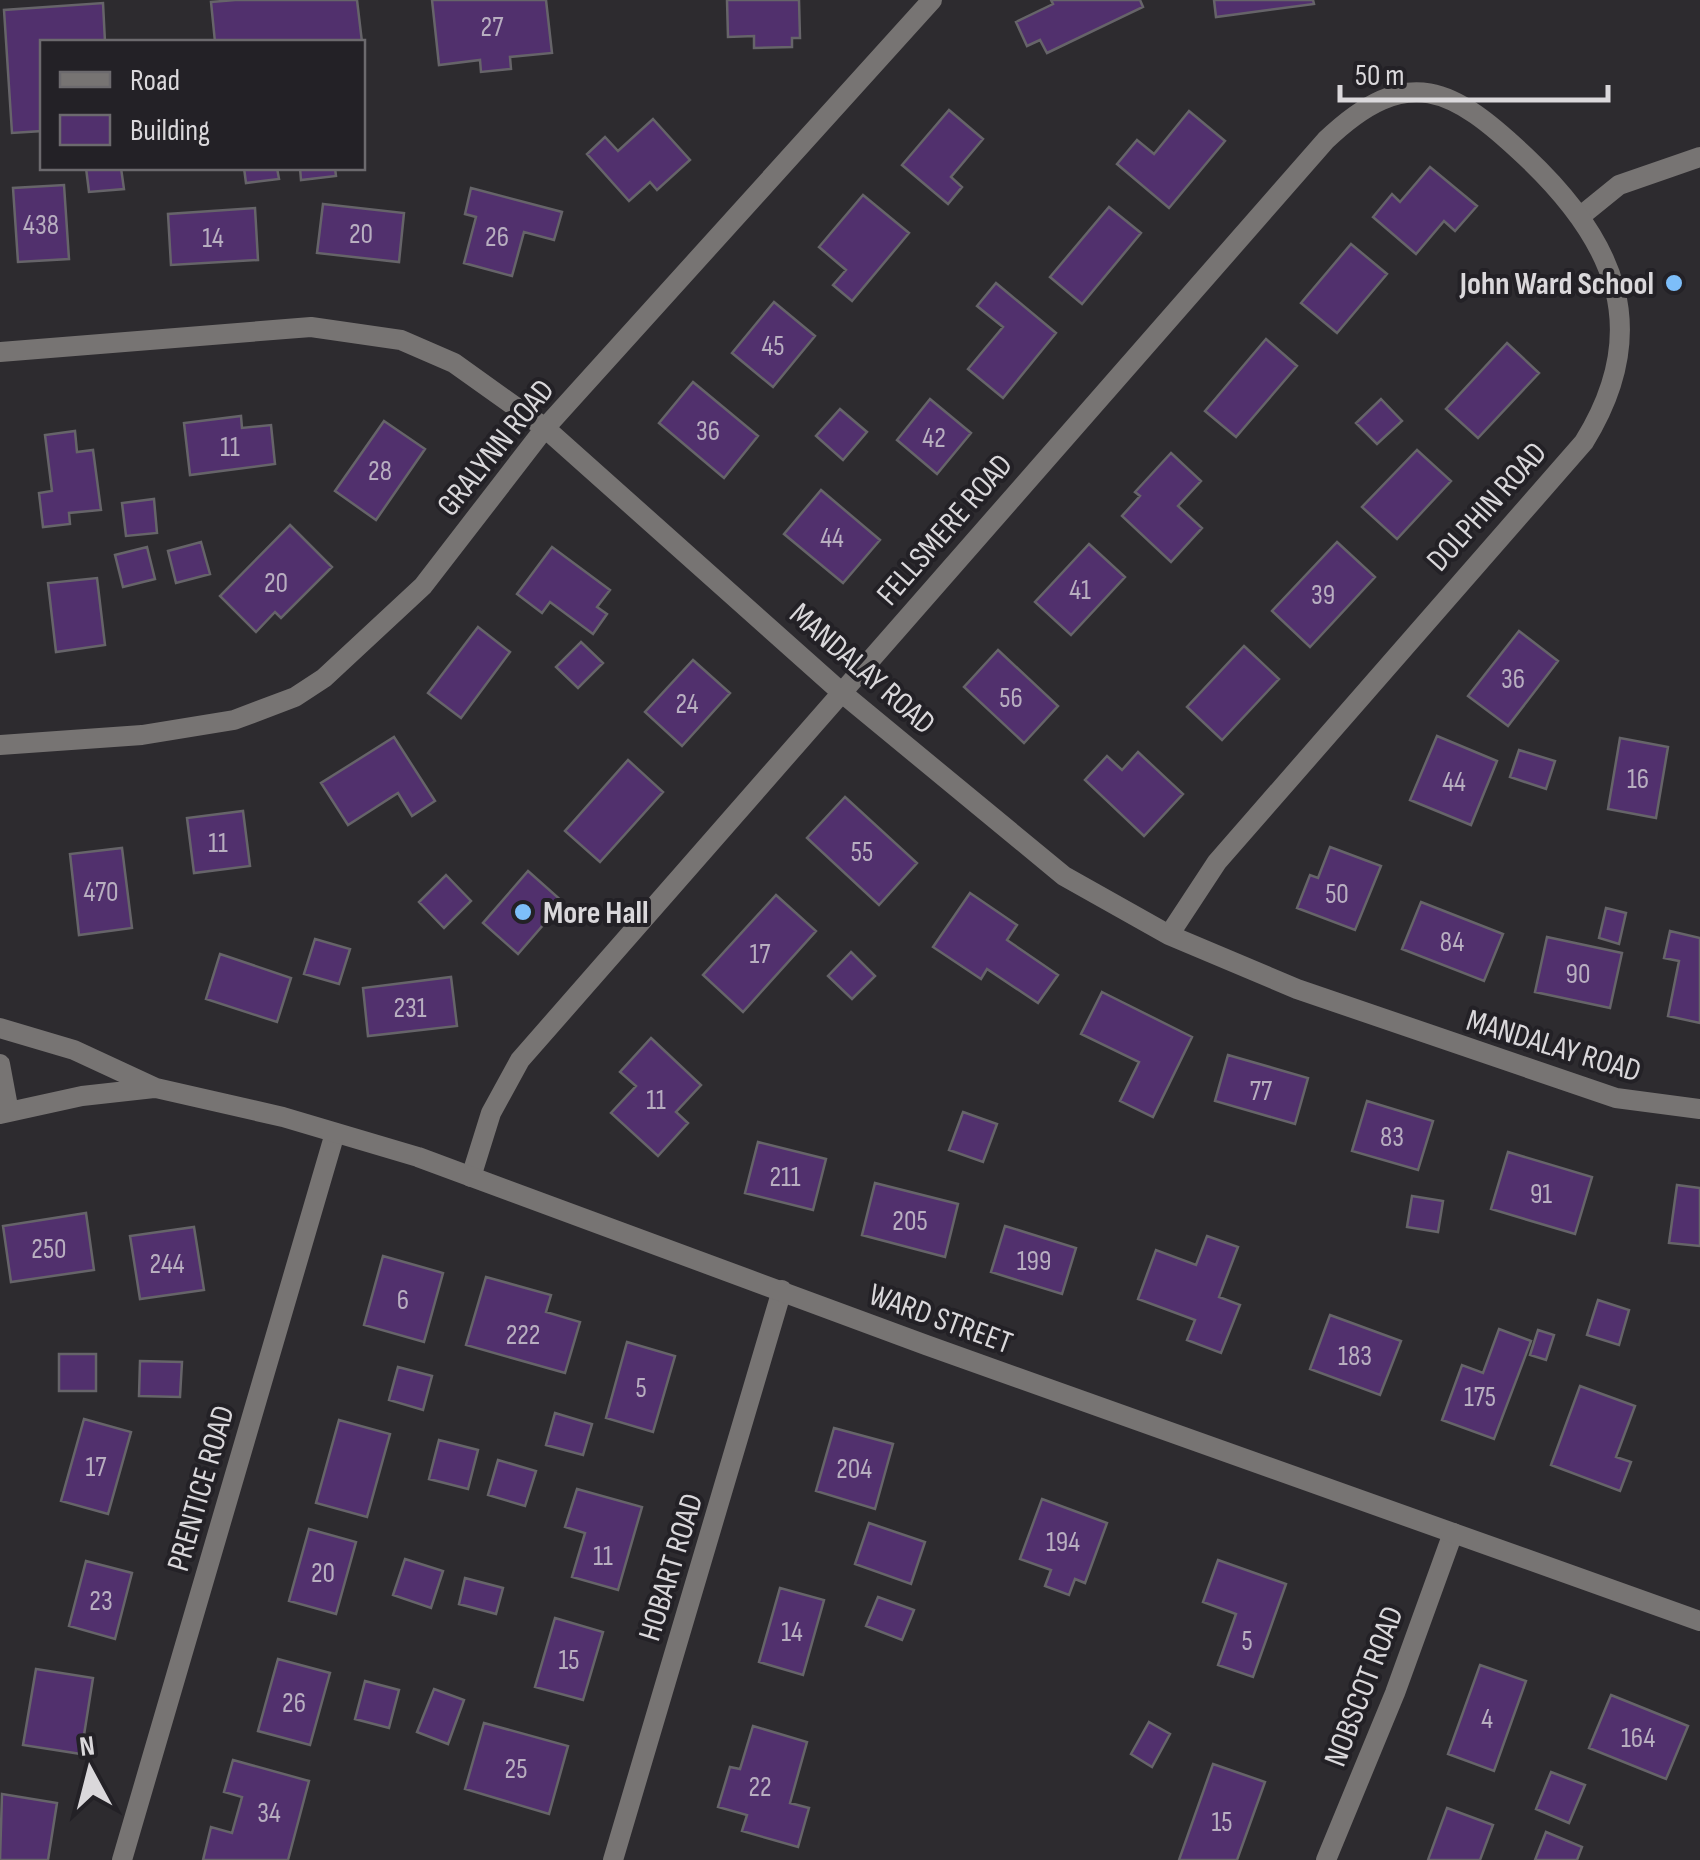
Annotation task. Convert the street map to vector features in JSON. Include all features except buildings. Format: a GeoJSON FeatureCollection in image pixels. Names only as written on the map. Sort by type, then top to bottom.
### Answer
{"type":"FeatureCollection","features":[{"type":"Feature","properties":{"kind":"street","name":"GRALYNN ROAD"},"geometry":{"type":"LineString","coordinates":[[0,745],[195,728],[234,720],[295,697],[324,678],[422,586],[546,428],[932,0]]}},
{"type":"Feature","properties":{"kind":"street","name":"FELLSMERE ROAD"},"geometry":{"type":"LineString","coordinates":[[472,1177],[491,1113],[520,1060],[1326,140],[1361,110],[1391,94],[1423,90],[1451,97]]}},
{"type":"Feature","properties":{"kind":"street","name":"DOLPHIN ROAD"},"geometry":{"type":"LineString","coordinates":[[1169,935],[1217,862],[1594,425],[1615,368],[1618,318],[1609,269],[1582,215],[1497,130],[1451,97]]}},
{"type":"Feature","properties":{"kind":"street"},"geometry":{"type":"LineString","coordinates":[[1582,215],[1619,186],[1700,157]]}},
{"type":"Feature","properties":{"kind":"street","name":"MANDALAY ROAD"},"geometry":{"type":"LineString","coordinates":[[0,352],[311,327],[401,340],[454,363],[546,428],[841,692],[1064,876],[1169,935],[1297,989],[1616,1098],[1700,1109]]}},
{"type":"Feature","properties":{"kind":"street","name":"WARD STREET"},"geometry":{"type":"LineString","coordinates":[[0,1028],[74,1050],[156,1088],[334,1133],[472,1177],[1700,1621]]}},
{"type":"Feature","properties":{"kind":"street"},"geometry":{"type":"LineString","coordinates":[[0,1064],[4,1113]]}},
{"type":"Feature","properties":{"kind":"street","name":"WARD STREET"},"geometry":{"type":"LineString","coordinates":[[4,1113],[82,1096],[156,1088]]}},
{"type":"Feature","properties":{"kind":"street","name":"PRENTICE ROAD"},"geometry":{"type":"LineString","coordinates":[[122,1860],[334,1133]]}},
{"type":"Feature","properties":{"kind":"street","name":"HOBART ROAD"},"geometry":{"type":"LineString","coordinates":[[612,1860],[782,1290]]}},
{"type":"Feature","properties":{"kind":"street","name":"NOBSCOT ROAD"},"geometry":{"type":"LineString","coordinates":[[1326,1860],[1395,1693],[1452,1532]]}},
{"type":"Feature","properties":{"kind":"place","name":"John Ward School"},"geometry":{"type":"Point","coordinates":[1674,283]}},
{"type":"Feature","properties":{"kind":"place","name":"More Hall"},"geometry":{"type":"Point","coordinates":[523,912]}}]}
